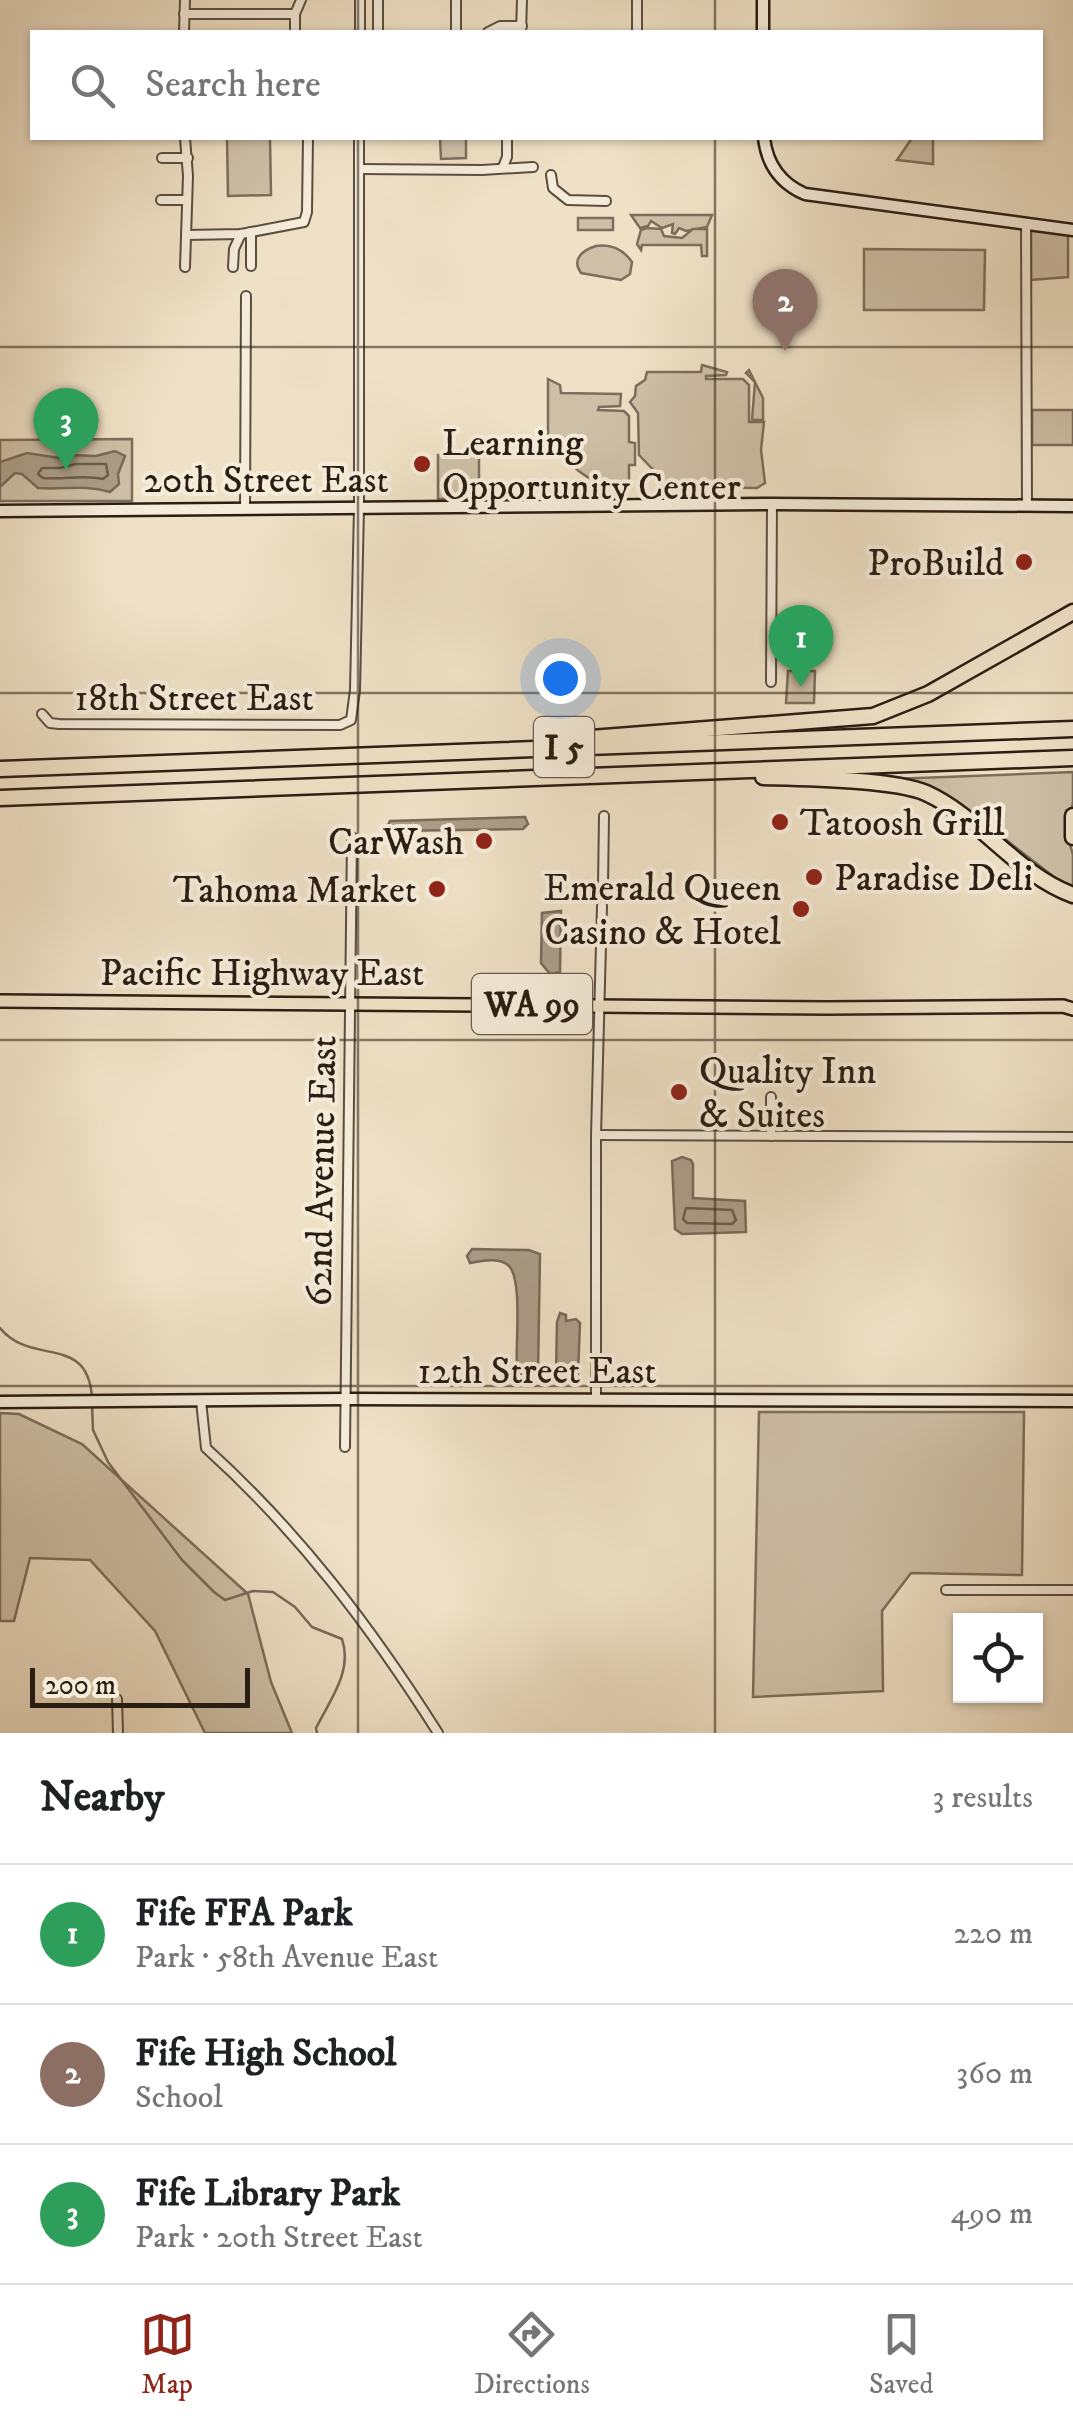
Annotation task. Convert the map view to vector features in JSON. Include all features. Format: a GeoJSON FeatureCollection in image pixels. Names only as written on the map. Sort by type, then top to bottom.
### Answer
{"type":"FeatureCollection","features":[{"type":"Feature","properties":{"kind":"highway"},"geometry":{"type":"LineString","coordinates":[[532,748],[590,738],[873,716],[928,694],[1073,612]]}},
{"type":"Feature","properties":{"kind":"highway","name":"I 5"},"geometry":{"type":"LineString","coordinates":[[0,768],[1073,729]]}},
{"type":"Feature","properties":{"kind":"highway","name":"I 5"},"geometry":{"type":"LineString","coordinates":[[0,798],[1073,758]]}},
{"type":"Feature","properties":{"kind":"highway"},"geometry":{"type":"LineString","coordinates":[[620,774],[782,778],[915,789],[964,817],[1045,882],[1073,895]]}},
{"type":"Feature","properties":{"kind":"highway"},"geometry":{"type":"LineString","coordinates":[[1073,816],[1073,836]]}},
{"type":"Feature","properties":{"kind":"main road","name":"Pacific Highway East"},"geometry":{"type":"LineString","coordinates":[[0,1001],[1070,1006]]}},
{"type":"Feature","properties":{"kind":"street"},"geometry":{"type":"LineString","coordinates":[[184,30],[185,0]]}},
{"type":"Feature","properties":{"kind":"street"},"geometry":{"type":"LineString","coordinates":[[295,30],[295,14],[301,0]]}},
{"type":"Feature","properties":{"kind":"street"},"geometry":{"type":"LineString","coordinates":[[360,0],[360,30]]}},
{"type":"Feature","properties":{"kind":"street"},"geometry":{"type":"LineString","coordinates":[[378,0],[378,30]]}},
{"type":"Feature","properties":{"kind":"street"},"geometry":{"type":"LineString","coordinates":[[456,0],[456,30]]}},
{"type":"Feature","properties":{"kind":"street"},"geometry":{"type":"LineString","coordinates":[[492,30],[500,26],[522,29],[522,0]]}},
{"type":"Feature","properties":{"kind":"street"},"geometry":{"type":"LineString","coordinates":[[637,0],[637,30]]}},
{"type":"Feature","properties":{"kind":"street"},"geometry":{"type":"LineString","coordinates":[[763,0],[763,30]]}},
{"type":"Feature","properties":{"kind":"street"},"geometry":{"type":"LineString","coordinates":[[184,14],[295,14]]}},
{"type":"Feature","properties":{"kind":"street"},"geometry":{"type":"LineString","coordinates":[[185,140],[185,267]]}},
{"type":"Feature","properties":{"kind":"street"},"geometry":{"type":"LineString","coordinates":[[186,235],[240,234],[298,225],[306,219],[308,140]]}},
{"type":"Feature","properties":{"kind":"street"},"geometry":{"type":"LineString","coordinates":[[359,140],[359,508]]}},
{"type":"Feature","properties":{"kind":"street"},"geometry":{"type":"LineString","coordinates":[[503,167],[508,140]]}},
{"type":"Feature","properties":{"kind":"street"},"geometry":{"type":"LineString","coordinates":[[764,140],[770,162],[784,182],[805,194],[1073,230]]}},
{"type":"Feature","properties":{"kind":"street"},"geometry":{"type":"LineString","coordinates":[[162,158],[188,158]]}},
{"type":"Feature","properties":{"kind":"street"},"geometry":{"type":"LineString","coordinates":[[359,169],[533,167]]}},
{"type":"Feature","properties":{"kind":"street"},"geometry":{"type":"LineString","coordinates":[[551,175],[553,188],[564,198],[606,201]]}},
{"type":"Feature","properties":{"kind":"street"},"geometry":{"type":"LineString","coordinates":[[161,200],[188,200]]}},
{"type":"Feature","properties":{"kind":"street"},"geometry":{"type":"LineString","coordinates":[[1026,224],[1026,506]]}},
{"type":"Feature","properties":{"kind":"street"},"geometry":{"type":"LineString","coordinates":[[251,266],[252,232]]}},
{"type":"Feature","properties":{"kind":"street"},"geometry":{"type":"LineString","coordinates":[[233,267],[240,234]]}},
{"type":"Feature","properties":{"kind":"street"},"geometry":{"type":"LineString","coordinates":[[244,508],[246,296]]}},
{"type":"Feature","properties":{"kind":"street"},"geometry":{"type":"LineString","coordinates":[[771,682],[772,504]]}},
{"type":"Feature","properties":{"kind":"street","name":"20th Street East"},"geometry":{"type":"LineString","coordinates":[[0,510],[772,504],[1073,506]]}},
{"type":"Feature","properties":{"kind":"street","name":"18th Street East"},"geometry":{"type":"LineString","coordinates":[[42,714],[45,720],[59,724],[349,722],[355,702],[359,508]]}},
{"type":"Feature","properties":{"kind":"street"},"geometry":{"type":"LineString","coordinates":[[603,886],[604,816]]}},
{"type":"Feature","properties":{"kind":"street","name":"62nd Avenue East"},"geometry":{"type":"LineString","coordinates":[[345,1447],[352,836]]}},
{"type":"Feature","properties":{"kind":"street"},"geometry":{"type":"LineString","coordinates":[[596,1400],[596,1136],[602,906]]}},
{"type":"Feature","properties":{"kind":"street"},"geometry":{"type":"LineString","coordinates":[[771,1096],[771,1136]]}},
{"type":"Feature","properties":{"kind":"street"},"geometry":{"type":"LineString","coordinates":[[596,1136],[1073,1137]]}},
{"type":"Feature","properties":{"kind":"street"},"geometry":{"type":"LineString","coordinates":[[201,1401],[206,1448],[273,1512],[336,1584],[394,1663],[438,1733]]}},
{"type":"Feature","properties":{"kind":"street","name":"12th Street East"},"geometry":{"type":"LineString","coordinates":[[0,1402],[1073,1401]]}},
{"type":"Feature","properties":{"kind":"street"},"geometry":{"type":"LineString","coordinates":[[946,1590],[1073,1590]]}},
{"type":"Feature","properties":{"kind":"street"},"geometry":{"type":"LineString","coordinates":[[117,1699],[118,1733]]}},
{"type":"Feature","properties":{"kind":"shaded area"},"geometry":{"type":"Polygon","coordinates":[[[227,140],[270,140],[271,195],[228,196],[227,140]]]}},
{"type":"Feature","properties":{"kind":"shaded area"},"geometry":{"type":"Polygon","coordinates":[[[440,140],[466,140],[466,158],[441,159],[440,140]]]}},
{"type":"Feature","properties":{"kind":"shaded area"},"geometry":{"type":"Polygon","coordinates":[[[911,140],[933,140],[933,164],[897,160],[911,140]]]}},
{"type":"Feature","properties":{"kind":"shaded area"},"geometry":{"type":"Polygon","coordinates":[[[631,215],[712,215],[707,227],[686,231],[679,228],[675,234],[673,224],[662,228],[651,221],[640,228],[631,215]]]}},
{"type":"Feature","properties":{"kind":"shaded area"},"geometry":{"type":"Polygon","coordinates":[[[578,218],[613,218],[613,230],[578,230],[578,218]]]}},
{"type":"Feature","properties":{"kind":"shaded area"},"geometry":{"type":"Polygon","coordinates":[[[1031,228],[1068,235],[1068,277],[1031,280],[1031,228]]]}},
{"type":"Feature","properties":{"kind":"shaded area"},"geometry":{"type":"Polygon","coordinates":[[[661,229],[664,236],[682,238],[693,229],[707,229],[707,256],[702,256],[701,245],[642,245],[641,250],[637,244],[641,230],[661,229]]]}},
{"type":"Feature","properties":{"kind":"shaded area"},"geometry":{"type":"Polygon","coordinates":[[[596,246],[612,247],[625,254],[632,262],[630,274],[621,280],[581,273],[577,263],[580,256],[596,246]]]}},
{"type":"Feature","properties":{"kind":"shaded area"},"geometry":{"type":"Polygon","coordinates":[[[864,249],[985,250],[984,310],[864,310],[864,249]]]}},
{"type":"Feature","properties":{"kind":"shaded area"},"geometry":{"type":"Polygon","coordinates":[[[702,365],[727,372],[706,379],[743,379],[749,385],[749,422],[764,422],[761,450],[765,483],[757,488],[670,487],[639,455],[638,413],[630,402],[636,386],[645,380],[647,372],[701,372],[702,365]]]}},
{"type":"Feature","properties":{"kind":"shaded area"},"geometry":{"type":"Polygon","coordinates":[[[548,379],[560,385],[561,393],[621,394],[620,406],[598,410],[624,411],[629,416],[629,442],[635,443],[635,465],[629,465],[629,487],[597,482],[578,471],[558,445],[548,447],[548,379]]]}},
{"type":"Feature","properties":{"kind":"shaded area"},"geometry":{"type":"Polygon","coordinates":[[[755,382],[763,398],[763,420],[752,420],[755,382]]]}},
{"type":"Feature","properties":{"kind":"shaded area"},"geometry":{"type":"Polygon","coordinates":[[[1032,410],[1073,410],[1073,445],[1032,445],[1032,410]]]}},
{"type":"Feature","properties":{"kind":"shaded area"},"geometry":{"type":"Polygon","coordinates":[[[132,439],[132,501],[0,501],[0,440],[132,439]]]}},
{"type":"Feature","properties":{"kind":"shaded area"},"geometry":{"type":"Polygon","coordinates":[[[438,455],[479,455],[479,499],[438,499],[438,455]]]}},
{"type":"Feature","properties":{"kind":"shaded area"},"geometry":{"type":"Polygon","coordinates":[[[788,671],[815,671],[814,703],[786,703],[788,671]]]}},
{"type":"Feature","properties":{"kind":"shaded area"},"geometry":{"type":"Polygon","coordinates":[[[1073,772],[1067,834],[1073,855],[1073,886],[1058,880],[957,802],[931,789],[892,779],[1073,772]]]}},
{"type":"Feature","properties":{"kind":"shaded area"},"geometry":{"type":"Polygon","coordinates":[[[759,1412],[1024,1412],[1022,1575],[911,1573],[882,1611],[883,1691],[753,1697],[759,1412]]]}},
{"type":"Feature","properties":{"kind":"shaded area"},"geometry":{"type":"Polygon","coordinates":[[[0,1413],[19,1414],[82,1444],[248,1594],[271,1682],[292,1733],[205,1733],[155,1631],[90,1560],[30,1558],[14,1621],[0,1621],[0,1413]]]}},
{"type":"Feature","properties":{"kind":"water"},"geometry":{"type":"Polygon","coordinates":[[[115,451],[125,456],[118,474],[119,484],[110,492],[38,488],[15,473],[0,487],[0,462],[27,453],[59,458],[115,451]]]}},
{"type":"Feature","properties":{"kind":"water"},"geometry":{"type":"Polygon","coordinates":[[[525,817],[528,824],[523,829],[391,831],[387,827],[390,821],[525,817]]]}},
{"type":"Feature","properties":{"kind":"water"},"geometry":{"type":"Polygon","coordinates":[[[561,911],[560,972],[550,974],[541,963],[542,913],[561,911]]]}},
{"type":"Feature","properties":{"kind":"water"},"geometry":{"type":"Polygon","coordinates":[[[682,1157],[693,1164],[693,1198],[745,1201],[746,1232],[682,1234],[675,1229],[672,1161],[682,1157]]]}},
{"type":"Feature","properties":{"kind":"water"},"geometry":{"type":"Polygon","coordinates":[[[472,1249],[529,1250],[540,1254],[538,1373],[520,1374],[517,1369],[516,1285],[509,1266],[491,1260],[470,1263],[467,1256],[472,1249]]]}},
{"type":"Feature","properties":{"kind":"water"},"geometry":{"type":"Polygon","coordinates":[[[560,1313],[566,1315],[566,1321],[576,1319],[580,1323],[578,1374],[566,1384],[556,1374],[560,1313]]]}},
{"type":"Feature","properties":{"kind":"waterway"},"geometry":{"type":"LineString","coordinates":[[0,1328],[13,1340],[69,1357],[80,1365],[88,1377],[92,1397]]}},
{"type":"Feature","properties":{"kind":"waterway"},"geometry":{"type":"LineString","coordinates":[[92,1405],[93,1430],[108,1462],[182,1560],[214,1592],[225,1600],[253,1591],[273,1592],[295,1607],[312,1627],[342,1639],[342,1674],[317,1733]]}},
{"type":"Feature","properties":{"kind":"place","name":"Fife High School"},"geometry":{"type":"Point","coordinates":[785,351]}},
{"type":"Feature","properties":{"kind":"place","name":"Learning Opportunity Center"},"geometry":{"type":"Point","coordinates":[422,464]}},
{"type":"Feature","properties":{"kind":"place","name":"Fife Library Park"},"geometry":{"type":"Point","coordinates":[66,470]}},
{"type":"Feature","properties":{"kind":"place","name":"ProBuild"},"geometry":{"type":"Point","coordinates":[1024,562]}},
{"type":"Feature","properties":{"kind":"place","name":"Fife FFA Park"},"geometry":{"type":"Point","coordinates":[801,687]}},
{"type":"Feature","properties":{"kind":"place","name":"Tatoosh Grill"},"geometry":{"type":"Point","coordinates":[780,822]}},
{"type":"Feature","properties":{"kind":"place","name":"CarWash"},"geometry":{"type":"Point","coordinates":[484,841]}},
{"type":"Feature","properties":{"kind":"place","name":"Paradise Deli"},"geometry":{"type":"Point","coordinates":[814,877]}},
{"type":"Feature","properties":{"kind":"place","name":"Tahoma Market"},"geometry":{"type":"Point","coordinates":[437,889]}},
{"type":"Feature","properties":{"kind":"place","name":"Emerald Queen Casino & Hotel"},"geometry":{"type":"Point","coordinates":[801,909]}},
{"type":"Feature","properties":{"kind":"place","name":"Quality Inn & Suites"},"geometry":{"type":"Point","coordinates":[679,1092]}}]}
